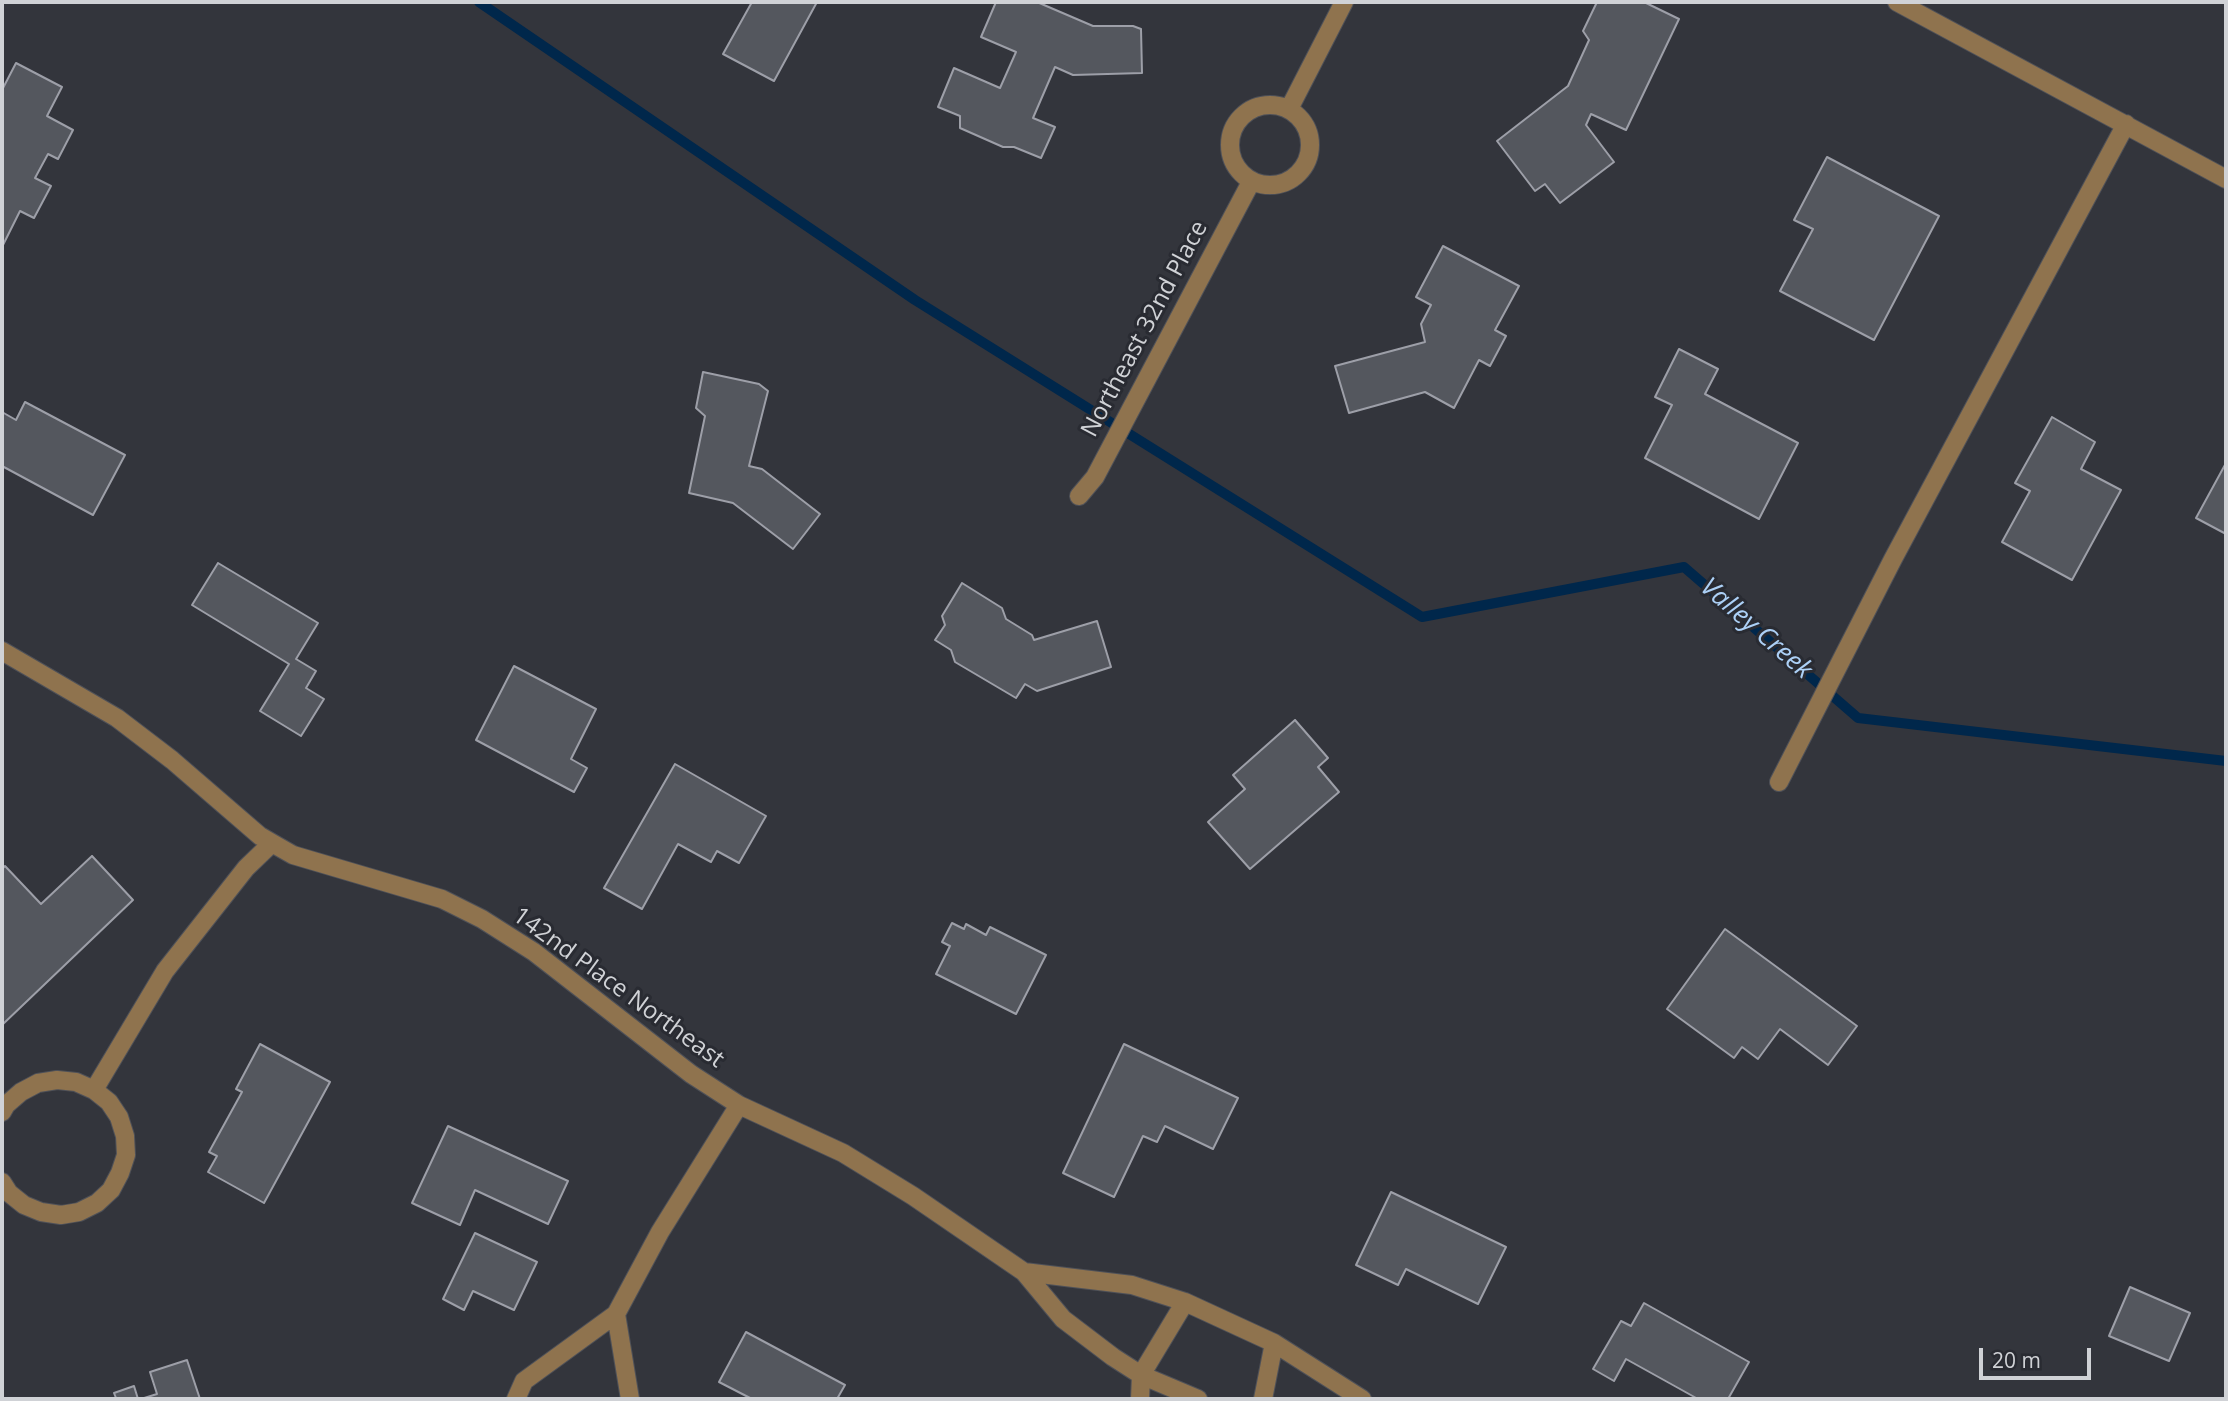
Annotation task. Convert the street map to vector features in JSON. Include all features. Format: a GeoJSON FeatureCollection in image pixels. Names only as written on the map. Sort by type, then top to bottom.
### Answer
{"type":"FeatureCollection","features":[{"type":"Feature","properties":{"kind":"street"},"geometry":{"type":"LineString","coordinates":[[1289,109],[1344,2]]}},
{"type":"Feature","properties":{"kind":"street"},"geometry":{"type":"LineString","coordinates":[[1897,2],[2226,179]]}},
{"type":"Feature","properties":{"kind":"street"},"geometry":{"type":"LineString","coordinates":[[1276,105],[1289,109],[1300,118],[1308,130],[1311,144],[1309,157],[1292,180],[1279,185],[1264,186],[1251,182],[1240,173],[1232,161],[1229,147],[1237,120],[1248,111],[1261,106],[1276,105]]}},
{"type":"Feature","properties":{"kind":"street"},"geometry":{"type":"LineString","coordinates":[[1779,782],[1893,559],[2126,124]]}},
{"type":"Feature","properties":{"kind":"street","name":"Northeast 32nd Place"},"geometry":{"type":"LineString","coordinates":[[1079,496],[1096,477],[1251,182]]}},
{"type":"Feature","properties":{"kind":"street","name":"142nd Place Northeast"},"geometry":{"type":"LineString","coordinates":[[2,651],[117,718],[172,760],[260,836],[293,855],[442,899],[482,919],[534,952],[691,1074],[739,1105],[843,1153],[914,1196],[1024,1272],[1063,1319],[1113,1357],[1141,1375],[1198,1399]]}},
{"type":"Feature","properties":{"kind":"street"},"geometry":{"type":"LineString","coordinates":[[94,1090],[165,971],[246,868],[272,843]]}},
{"type":"Feature","properties":{"kind":"street"},"geometry":{"type":"LineString","coordinates":[[2,1112],[21,1092],[38,1083],[76,1082],[94,1090],[109,1102],[119,1117],[125,1136],[126,1155],[111,1190],[97,1203],[79,1212],[61,1215],[41,1212],[24,1205],[9,1193],[2,1182]]}},
{"type":"Feature","properties":{"kind":"street"},"geometry":{"type":"LineString","coordinates":[[516,1399],[524,1381],[616,1314],[660,1232],[739,1105]]}},
{"type":"Feature","properties":{"kind":"street","name":"142nd Place Northeast"},"geometry":{"type":"LineString","coordinates":[[1024,1272],[1132,1285],[1185,1302],[1274,1343],[1362,1399]]}},
{"type":"Feature","properties":{"kind":"street"},"geometry":{"type":"LineString","coordinates":[[1140,1399],[1141,1375],[1185,1302]]}},
{"type":"Feature","properties":{"kind":"street"},"geometry":{"type":"LineString","coordinates":[[616,1314],[630,1399]]}},
{"type":"Feature","properties":{"kind":"street"},"geometry":{"type":"LineString","coordinates":[[1262,1399],[1274,1343]]}},
{"type":"Feature","properties":{"kind":"building"},"geometry":{"type":"Polygon","coordinates":[[[752,2],[817,2],[774,81],[723,54],[752,2]]]}},
{"type":"Feature","properties":{"kind":"building"},"geometry":{"type":"Polygon","coordinates":[[[996,2],[1037,2],[1093,26],[1133,26],[1141,29],[1142,73],[1073,75],[1055,67],[1033,118],[1055,127],[1041,158],[1014,147],[1003,147],[960,128],[960,116],[938,107],[954,68],[1000,88],[1016,52],[981,37],[996,2]]]}},
{"type":"Feature","properties":{"kind":"building"},"geometry":{"type":"Polygon","coordinates":[[[1597,2],[1644,2],[1679,19],[1626,130],[1591,114],[1586,125],[1614,162],[1560,203],[1545,184],[1535,191],[1497,141],[1568,86],[1589,40],[1583,31],[1597,2]]]}},
{"type":"Feature","properties":{"kind":"building"},"geometry":{"type":"Polygon","coordinates":[[[16,63],[62,87],[47,116],[73,130],[58,159],[48,154],[35,178],[51,186],[34,218],[20,211],[2,247],[2,90],[16,63]]]}},
{"type":"Feature","properties":{"kind":"building"},"geometry":{"type":"Polygon","coordinates":[[[1827,157],[1939,216],[1874,340],[1780,291],[1813,229],[1794,220],[1827,157]]]}},
{"type":"Feature","properties":{"kind":"building"},"geometry":{"type":"Polygon","coordinates":[[[1443,246],[1519,286],[1495,330],[1506,336],[1490,366],[1479,360],[1454,408],[1425,392],[1349,413],[1335,366],[1425,342],[1421,324],[1431,305],[1416,297],[1443,246]]]}},
{"type":"Feature","properties":{"kind":"building"},"geometry":{"type":"Polygon","coordinates":[[[1679,349],[1718,369],[1705,394],[1798,443],[1759,519],[1645,458],[1672,405],[1655,397],[1679,349]]]}},
{"type":"Feature","properties":{"kind":"building"},"geometry":{"type":"Polygon","coordinates":[[[703,372],[759,384],[768,391],[749,466],[762,469],[820,514],[793,549],[733,503],[689,493],[705,416],[696,408],[703,372]]]}},
{"type":"Feature","properties":{"kind":"building"},"geometry":{"type":"Polygon","coordinates":[[[25,402],[125,455],[93,515],[2,466],[2,412],[16,420],[25,402]]]}},
{"type":"Feature","properties":{"kind":"building"},"geometry":{"type":"Polygon","coordinates":[[[2052,417],[2095,442],[2081,469],[2121,490],[2072,580],[2002,542],[2030,491],[2015,483],[2052,417]]]}},
{"type":"Feature","properties":{"kind":"building"},"geometry":{"type":"Polygon","coordinates":[[[2226,463],[2226,534],[2196,518],[2226,463]]]}},
{"type":"Feature","properties":{"kind":"building"},"geometry":{"type":"Polygon","coordinates":[[[218,563],[318,623],[296,659],[316,671],[306,688],[324,699],[301,736],[260,711],[289,664],[192,605],[218,563]]]}},
{"type":"Feature","properties":{"kind":"building"},"geometry":{"type":"Polygon","coordinates":[[[962,583],[1002,608],[1006,619],[1032,635],[1034,640],[1097,621],[1111,667],[1037,691],[1025,684],[1016,698],[955,662],[951,650],[935,640],[945,625],[942,616],[962,583]]]}},
{"type":"Feature","properties":{"kind":"building"},"geometry":{"type":"Polygon","coordinates":[[[514,666],[596,709],[571,759],[587,768],[574,792],[476,740],[514,666]]]}},
{"type":"Feature","properties":{"kind":"building"},"geometry":{"type":"Polygon","coordinates":[[[1295,720],[1328,758],[1318,767],[1339,792],[1250,869],[1208,822],[1245,789],[1233,775],[1295,720]]]}},
{"type":"Feature","properties":{"kind":"building"},"geometry":{"type":"Polygon","coordinates":[[[675,764],[766,816],[739,863],[717,851],[711,862],[678,844],[642,909],[604,888],[675,764]]]}},
{"type":"Feature","properties":{"kind":"building"},"geometry":{"type":"Polygon","coordinates":[[[92,856],[133,900],[2,1025],[2,869],[5,866],[41,904],[92,856]]]}},
{"type":"Feature","properties":{"kind":"building"},"geometry":{"type":"Polygon","coordinates":[[[952,923],[964,929],[966,924],[986,935],[990,927],[1046,955],[1016,1014],[936,974],[950,946],[942,942],[952,923]]]}},
{"type":"Feature","properties":{"kind":"building"},"geometry":{"type":"Polygon","coordinates":[[[1725,929],[1857,1026],[1828,1065],[1780,1029],[1758,1059],[1742,1047],[1734,1058],[1667,1009],[1725,929]]]}},
{"type":"Feature","properties":{"kind":"building"},"geometry":{"type":"Polygon","coordinates":[[[260,1044],[330,1082],[264,1203],[208,1172],[217,1156],[209,1152],[242,1092],[236,1089],[260,1044]]]}},
{"type":"Feature","properties":{"kind":"building"},"geometry":{"type":"Polygon","coordinates":[[[1124,1044],[1238,1098],[1213,1149],[1165,1126],[1157,1142],[1143,1136],[1114,1197],[1063,1173],[1124,1044]]]}},
{"type":"Feature","properties":{"kind":"building"},"geometry":{"type":"Polygon","coordinates":[[[448,1126],[568,1181],[548,1224],[475,1190],[460,1225],[412,1203],[448,1126]]]}},
{"type":"Feature","properties":{"kind":"building"},"geometry":{"type":"Polygon","coordinates":[[[1391,1192],[1506,1247],[1478,1304],[1406,1269],[1398,1285],[1356,1265],[1391,1192]]]}},
{"type":"Feature","properties":{"kind":"building"},"geometry":{"type":"Polygon","coordinates":[[[475,1233],[537,1262],[514,1310],[473,1291],[464,1310],[443,1299],[475,1233]]]}},
{"type":"Feature","properties":{"kind":"building"},"geometry":{"type":"Polygon","coordinates":[[[2130,1287],[2190,1313],[2169,1361],[2109,1336],[2130,1287]]]}},
{"type":"Feature","properties":{"kind":"building"},"geometry":{"type":"Polygon","coordinates":[[[1644,1303],[1749,1362],[1728,1399],[1698,1399],[1626,1359],[1614,1381],[1593,1369],[1621,1321],[1631,1326],[1644,1303]]]}},
{"type":"Feature","properties":{"kind":"building"},"geometry":{"type":"Polygon","coordinates":[[[746,1332],[845,1385],[837,1399],[752,1399],[719,1382],[746,1332]]]}},
{"type":"Feature","properties":{"kind":"building"},"geometry":{"type":"Polygon","coordinates":[[[187,1360],[200,1399],[141,1399],[157,1394],[150,1372],[187,1360]]]}},
{"type":"Feature","properties":{"kind":"building"},"geometry":{"type":"Polygon","coordinates":[[[134,1386],[138,1399],[113,1399],[116,1398],[114,1393],[134,1386]]]}},
{"type":"Feature","properties":{"kind":"waterway","name":"Valley Creek"},"geometry":{"type":"LineString","coordinates":[[479,2],[915,300],[1422,617],[1684,567],[1858,718],[2226,761]]}}]}
